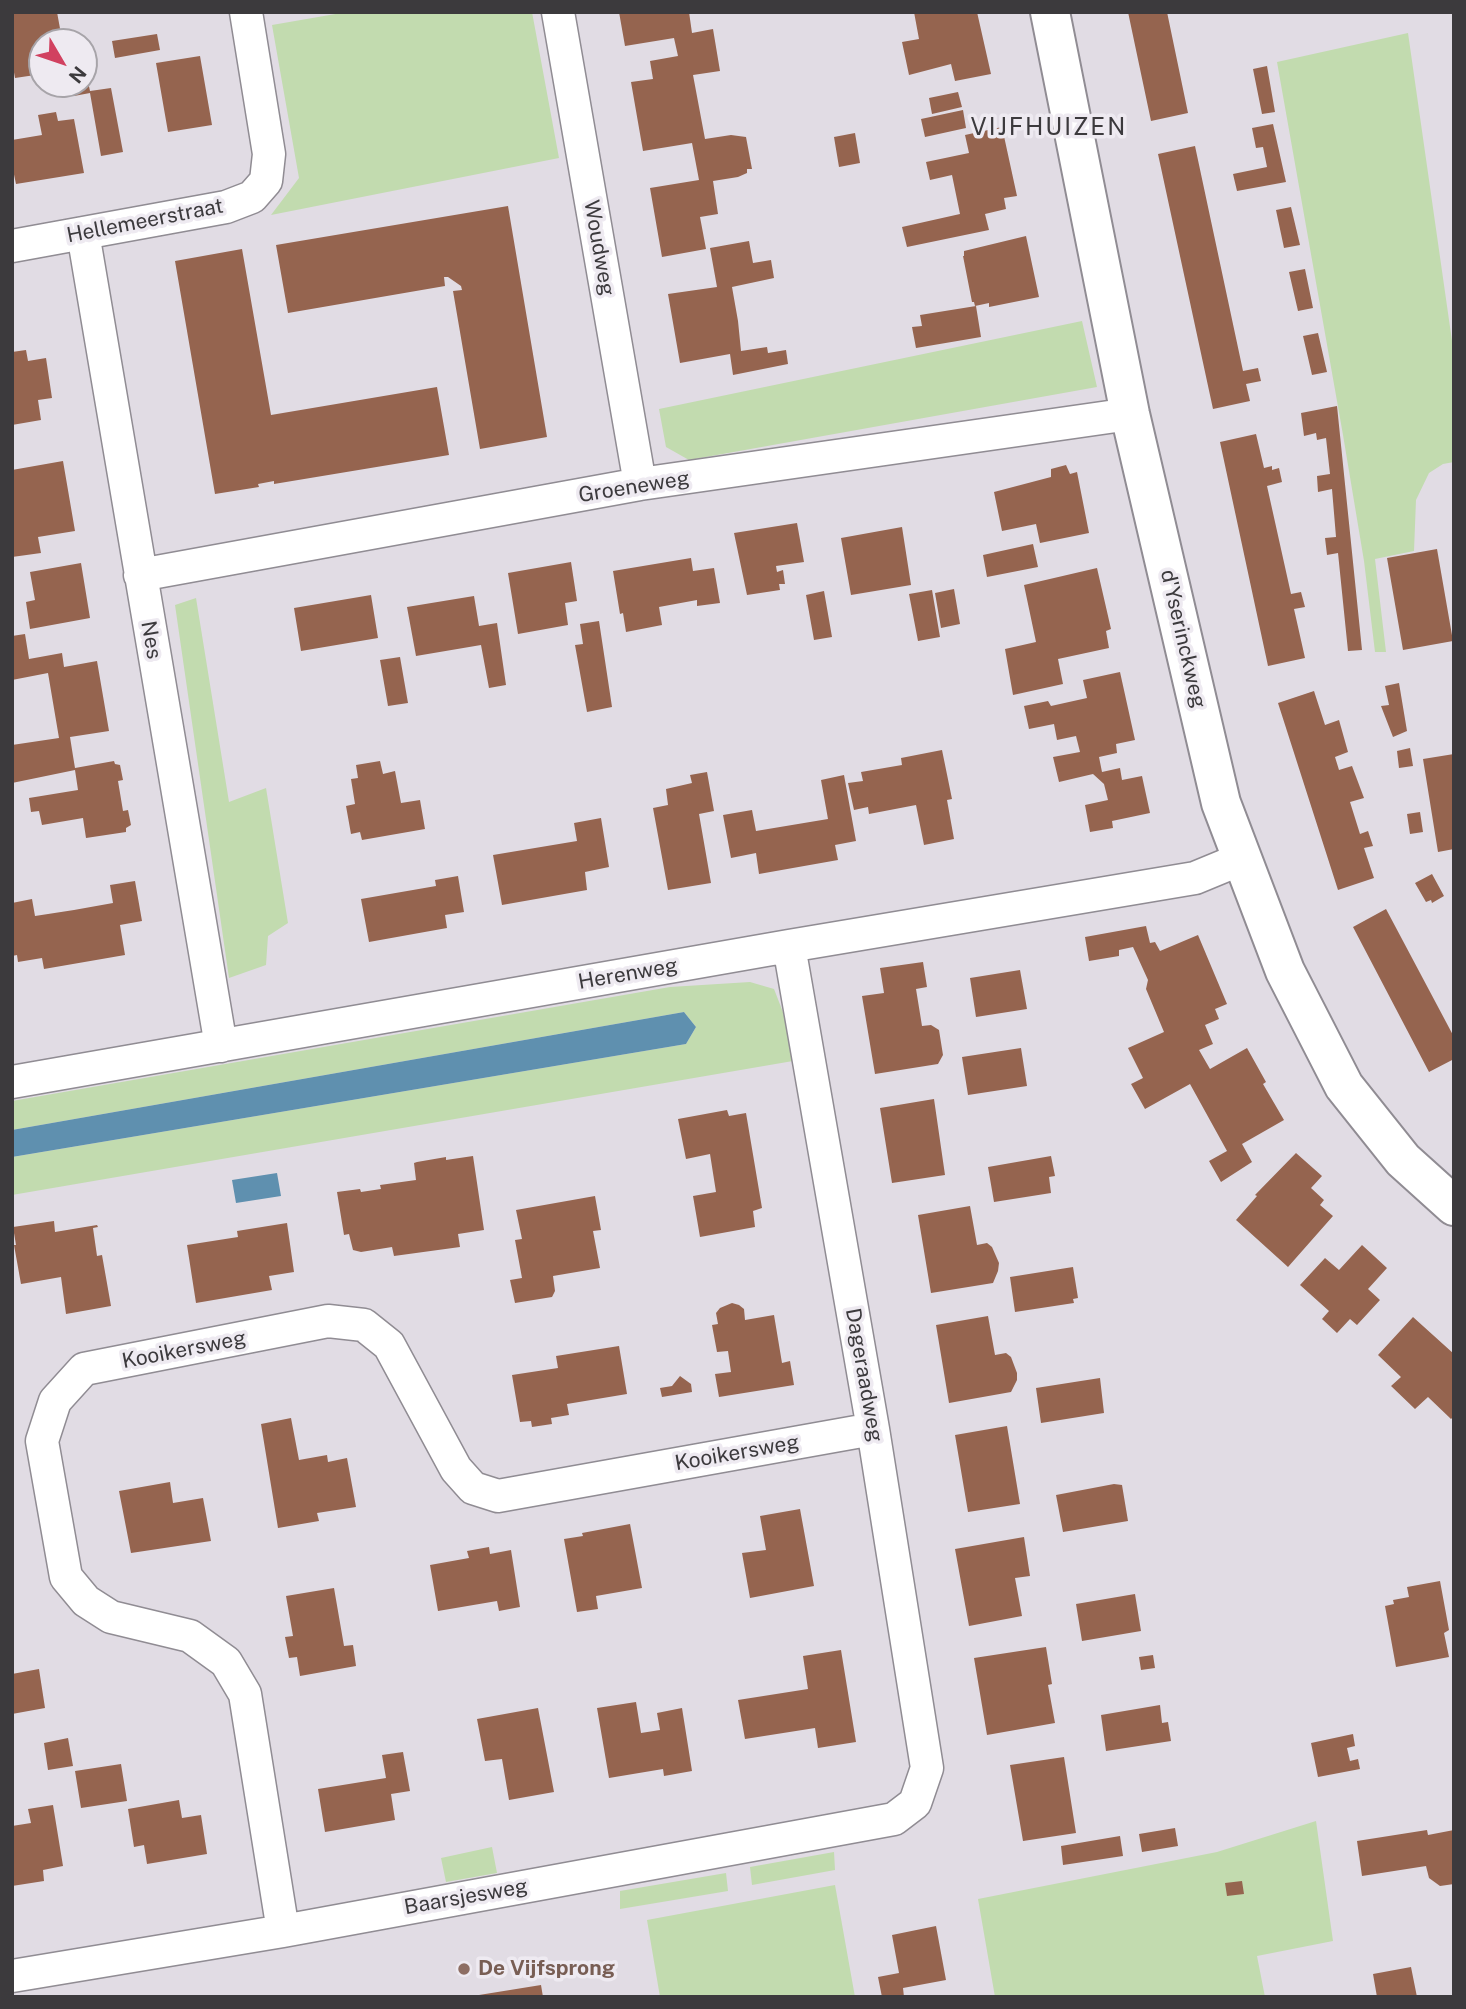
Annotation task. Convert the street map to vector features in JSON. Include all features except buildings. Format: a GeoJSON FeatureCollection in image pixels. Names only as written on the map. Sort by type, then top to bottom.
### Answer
{"type":"FeatureCollection","features":[{"type":"Feature","properties":{"kind":"street","name":"Hellemeerstraat"},"geometry":{"type":"LineString","coordinates":[[12,246],[226,207],[252,197],[267,181],[269,154],[246,12]]}},
{"type":"Feature","properties":{"kind":"street","name":"Woudweg"},"geometry":{"type":"LineString","coordinates":[[558,12],[640,484]]}},
{"type":"Feature","properties":{"kind":"street","name":"d'Yserinckweg"},"geometry":{"type":"LineString","coordinates":[[1050,12],[1130,414],[1221,803],[1285,971],[1344,1086],[1403,1160],[1454,1206]]}},
{"type":"Feature","properties":{"kind":"street","name":"Nes"},"geometry":{"type":"LineString","coordinates":[[83,233],[221,1046]]}},
{"type":"Feature","properties":{"kind":"street","name":"Groeneweg"},"geometry":{"type":"LineString","coordinates":[[140,575],[640,484],[1130,414]]}},
{"type":"Feature","properties":{"kind":"street","name":"Herenweg"},"geometry":{"type":"LineString","coordinates":[[12,1082],[1195,878],[1241,859]]}},
{"type":"Feature","properties":{"kind":"street","name":"Dageraadweg"},"geometry":{"type":"LineString","coordinates":[[789,946],[873,1429],[927,1768],[915,1803]]}},
{"type":"Feature","properties":{"kind":"street","name":"Kooikersweg"},"geometry":{"type":"LineString","coordinates":[[283,1931],[245,1694],[226,1662],[190,1636],[111,1617],[86,1601],[66,1577],[42,1441],[55,1401],[84,1369],[328,1321],[364,1325],[389,1345],[456,1469],[472,1488],[498,1496],[873,1429]]}},
{"type":"Feature","properties":{"kind":"street","name":"Baarsjesweg"},"geometry":{"type":"LineString","coordinates":[[12,1976],[283,1931],[894,1819],[915,1803]]}},
{"type":"Feature","properties":{"kind":"green space"},"geometry":{"type":"Polygon","coordinates":[[[347,12],[532,12],[559,158],[271,215],[299,178],[272,25],[347,12]]]}},
{"type":"Feature","properties":{"kind":"green space"},"geometry":{"type":"Polygon","coordinates":[[[1408,33],[1454,355],[1454,462],[1443,464],[1429,473],[1416,500],[1414,551],[1375,559],[1386,652],[1375,652],[1364,561],[1277,62],[1408,33]]]}},
{"type":"Feature","properties":{"kind":"green space"},"geometry":{"type":"Polygon","coordinates":[[[1082,321],[1097,387],[689,460],[666,447],[659,409],[1082,321]]]}},
{"type":"Feature","properties":{"kind":"green space"},"geometry":{"type":"Polygon","coordinates":[[[196,598],[229,802],[266,788],[288,923],[268,936],[266,965],[229,978],[175,605],[196,598]]]}},
{"type":"Feature","properties":{"kind":"green space"},"geometry":{"type":"Polygon","coordinates":[[[750,982],[774,989],[786,1020],[793,1061],[12,1195],[12,1157],[686,1044],[696,1027],[684,1012],[12,1130],[12,1101],[670,987],[750,982]]]}},
{"type":"Feature","properties":{"kind":"green space"},"geometry":{"type":"Polygon","coordinates":[[[1316,1821],[1333,1941],[1257,1956],[1265,1997],[995,1997],[978,1899],[1217,1852],[1316,1821]]]}},
{"type":"Feature","properties":{"kind":"green space"},"geometry":{"type":"Polygon","coordinates":[[[492,1847],[497,1873],[446,1882],[441,1858],[492,1847]]]}},
{"type":"Feature","properties":{"kind":"green space"},"geometry":{"type":"Polygon","coordinates":[[[834,1852],[835,1870],[752,1885],[750,1867],[834,1852]]]}},
{"type":"Feature","properties":{"kind":"green space"},"geometry":{"type":"Polygon","coordinates":[[[726,1873],[728,1891],[620,1909],[620,1891],[726,1873]]]}},
{"type":"Feature","properties":{"kind":"green space"},"geometry":{"type":"Polygon","coordinates":[[[835,1885],[855,1997],[660,1997],[647,1920],[835,1885]]]}},
{"type":"Feature","properties":{"kind":"water"},"geometry":{"type":"Polygon","coordinates":[[[684,1012],[696,1027],[686,1044],[12,1157],[12,1130],[684,1012]]]}},
{"type":"Feature","properties":{"kind":"water"},"geometry":{"type":"Polygon","coordinates":[[[277,1173],[281,1196],[236,1203],[232,1180],[277,1173]]]}},
{"type":"Feature","properties":{"kind":"place","name":"De Vijfsprong"},"geometry":{"type":"Point","coordinates":[464,1969]}},
{"type":"Feature","properties":{"kind":"district","name":"VIJFHUIZEN"},"geometry":{"type":"Point","coordinates":[1049,128]}}]}
